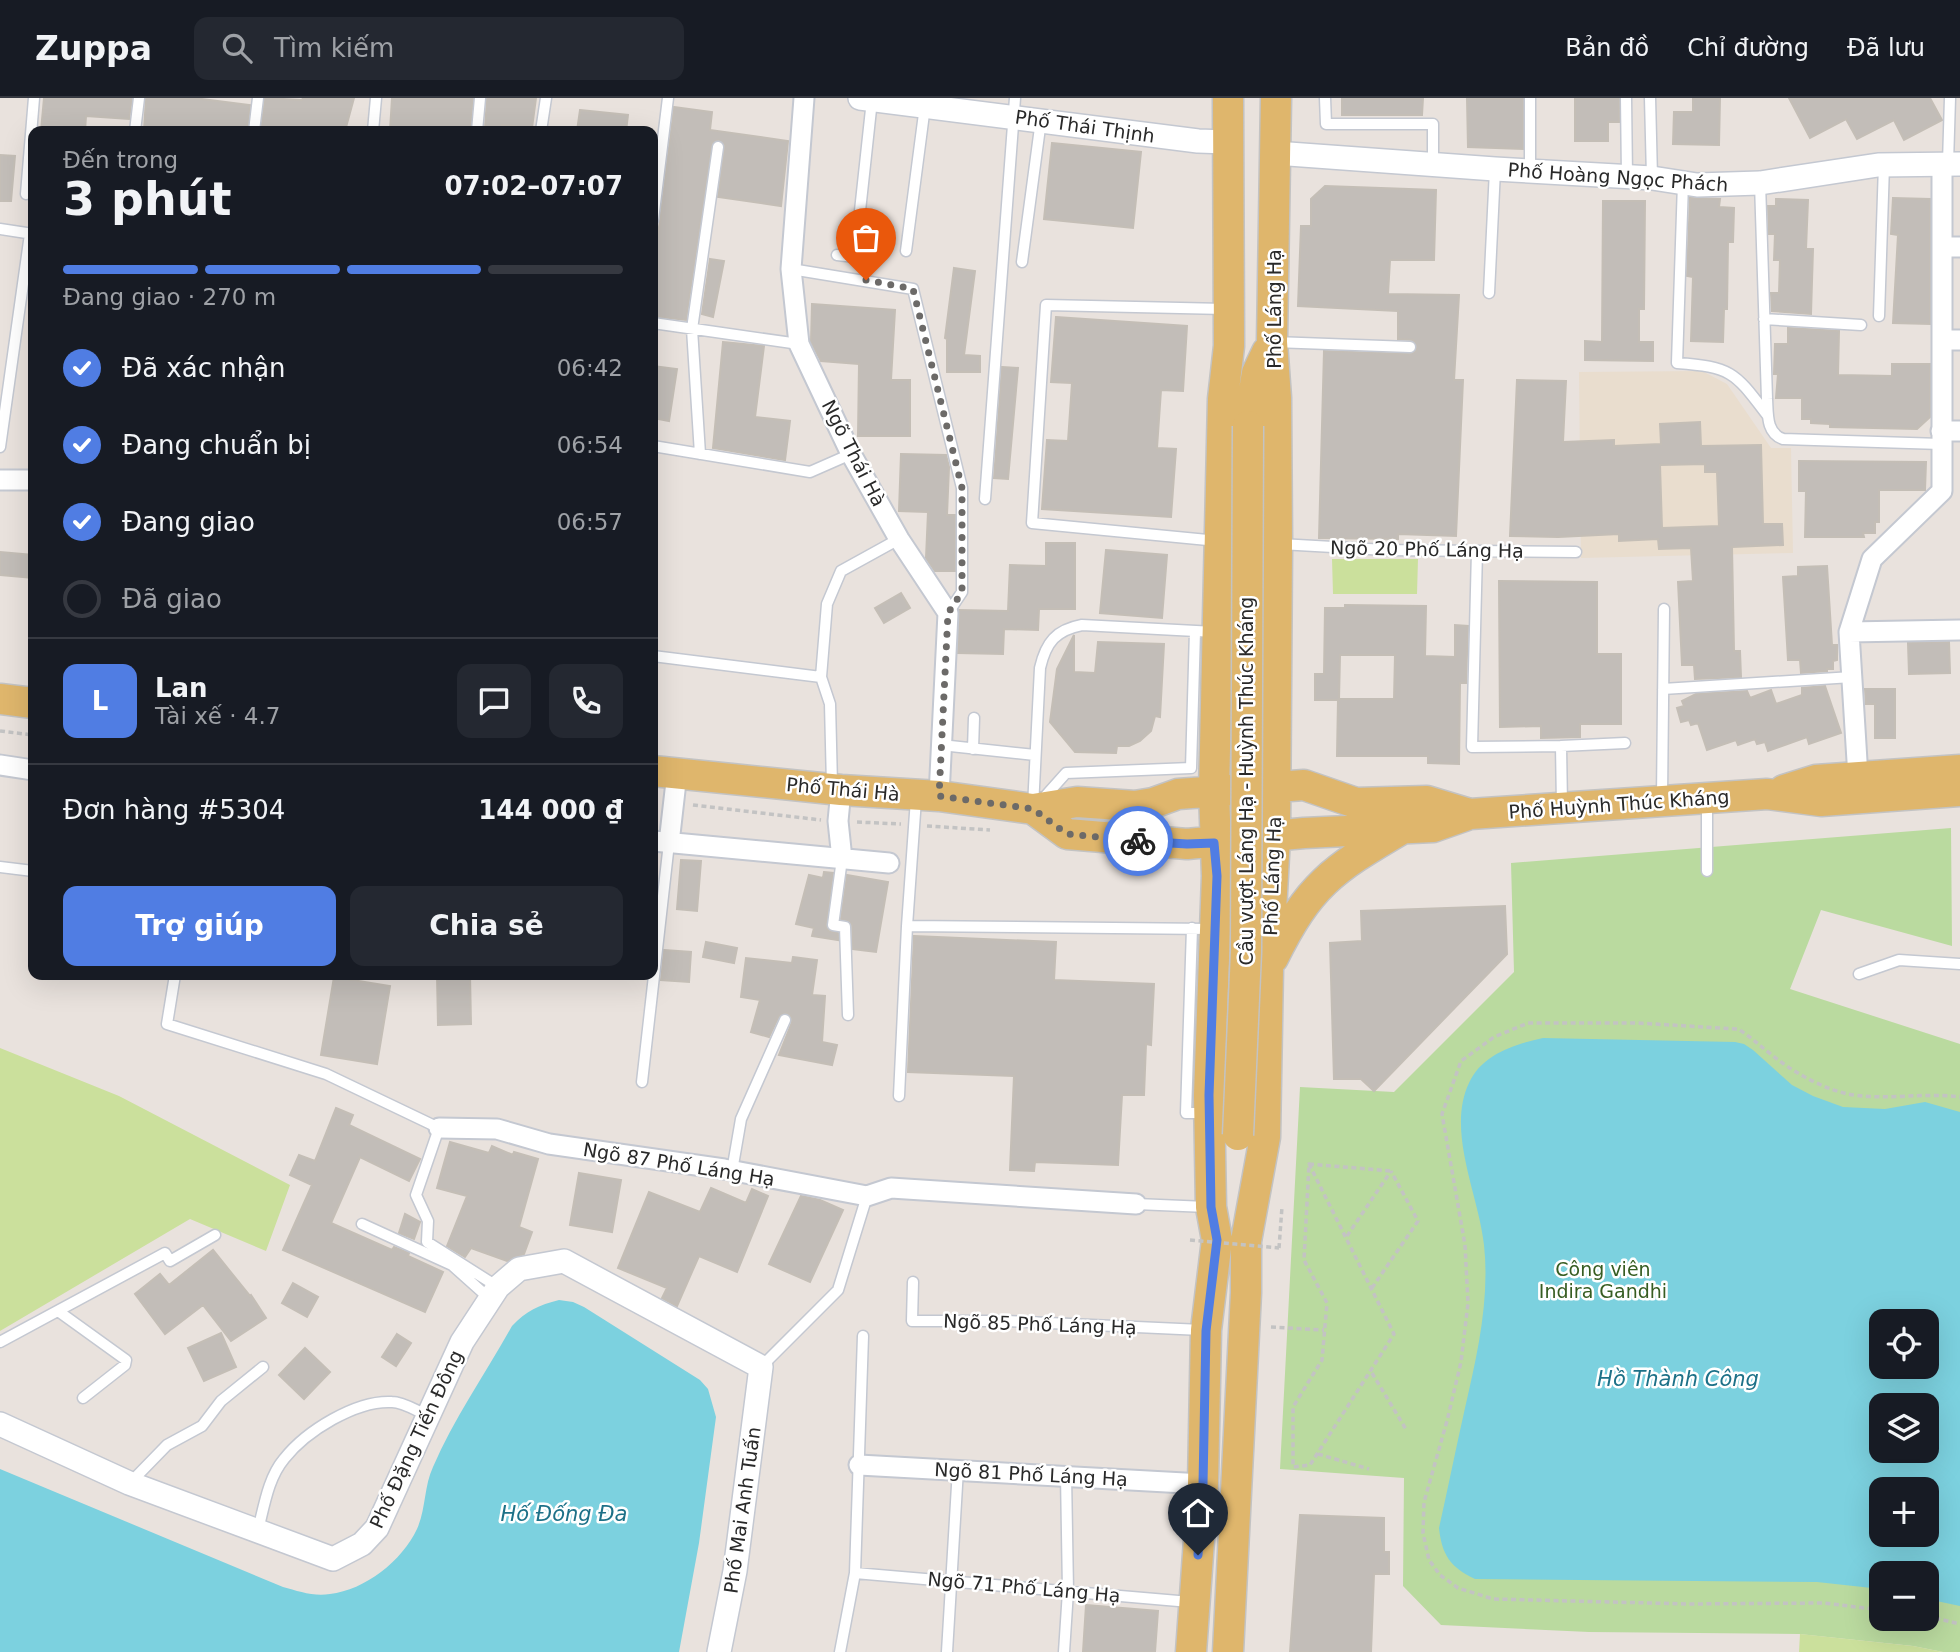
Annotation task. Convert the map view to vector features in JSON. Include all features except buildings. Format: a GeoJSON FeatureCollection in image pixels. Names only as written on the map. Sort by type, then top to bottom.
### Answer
{"type":"FeatureCollection","features":[{"type":"Feature","properties":{"kind":"main road"},"geometry":{"type":"LineString","coordinates":[[1191,1652],[1203,1484],[1206,1331],[1204,1240],[1211,1207],[1203,928],[1217,876],[1214,843],[1215,730],[1207,631],[1222,541],[1223,399],[1229,346],[1228,98]]}},
{"type":"Feature","properties":{"kind":"main road","name":"Phố Láng Hạ"},"geometry":{"type":"LineString","coordinates":[[1228,1652],[1246,1293],[1246,1241],[1265,1138],[1268,967],[1275,837],[1277,544],[1276,398],[1272,342],[1276,98]]}},
{"type":"Feature","properties":{"kind":"main road","name":"Cầu vượt Láng Hạ - Huỳnh Thúc Kháng"},"geometry":{"type":"LineString","coordinates":[[1248,426],[1257,373],[1272,342]]}},
{"type":"Feature","properties":{"kind":"main road","name":"Cầu vượt Láng Hạ - Huỳnh Thúc Kháng"},"geometry":{"type":"LineString","coordinates":[[1229,346],[1240,374],[1248,426],[1246,952],[1238,1135],[1242,1158],[1242,1206],[1246,1241]]}},
{"type":"Feature","properties":{"kind":"main road"},"geometry":{"type":"LineString","coordinates":[[0,699],[28,702]]}},
{"type":"Feature","properties":{"kind":"main road"},"geometry":{"type":"LineString","coordinates":[[1215,730],[1275,729]]}},
{"type":"Feature","properties":{"kind":"main road","name":"Phố Huỳnh Thúc Kháng"},"geometry":{"type":"LineString","coordinates":[[1768,794],[1816,780],[1960,770]]}},
{"type":"Feature","properties":{"kind":"main road","name":"Phố Thái Hà"},"geometry":{"type":"LineString","coordinates":[[668,782],[836,789],[928,796],[1033,809],[1077,802],[1135,806],[1178,794],[1214,792]]}},
{"type":"Feature","properties":{"kind":"main road","name":"Phố Huỳnh Thúc Kháng"},"geometry":{"type":"LineString","coordinates":[[1214,792],[1304,785],[1356,803],[1427,801],[1470,814]]}},
{"type":"Feature","properties":{"kind":"main road","name":"Phố Huỳnh Thúc Kháng"},"geometry":{"type":"LineString","coordinates":[[1214,843],[1304,833],[1433,827],[1470,814],[1768,794],[1821,801],[1960,791]]}},
{"type":"Feature","properties":{"kind":"main road","name":"Phố Thái Hà"},"geometry":{"type":"LineString","coordinates":[[1033,809],[1067,834],[1187,844],[1214,843]]}},
{"type":"Feature","properties":{"kind":"main road"},"geometry":{"type":"LineString","coordinates":[[1268,967],[1290,924],[1318,886],[1346,862],[1405,828]]}},
{"type":"Feature","properties":{"kind":"main road"},"geometry":{"type":"LineString","coordinates":[[1203,928],[1270,925]]}},
{"type":"Feature","properties":{"kind":"main road","name":"Cầu vượt Láng Hạ - Huỳnh Thúc Kháng"},"geometry":{"type":"LineString","coordinates":[[1204,1240],[1224,1208],[1231,1159],[1238,1135]]}},
{"type":"Feature","properties":{"kind":"street","name":"Ngõ Thái Hà"},"geometry":{"type":"LineString","coordinates":[[804,98],[791,269],[799,344],[852,454],[899,539],[948,613]]}},
{"type":"Feature","properties":{"kind":"street","name":"Phố Thái Thịnh"},"geometry":{"type":"LineString","coordinates":[[866,99],[925,106],[951,103],[1014,107],[1041,120],[1198,141],[1227,142]]}},
{"type":"Feature","properties":{"kind":"street","name":"Phố Hoàng Ngọc Phách"},"geometry":{"type":"LineString","coordinates":[[1275,153],[1652,177],[1697,185],[1760,183],[1884,165],[1950,164]]}},
{"type":"Feature","properties":{"kind":"street"},"geometry":{"type":"LineString","coordinates":[[1858,777],[1849,632],[1872,559],[1942,491],[1951,469],[1948,435],[1951,340],[1950,164]]}},
{"type":"Feature","properties":{"kind":"street"},"geometry":{"type":"LineString","coordinates":[[0,480],[28,480]]}},
{"type":"Feature","properties":{"kind":"street"},"geometry":{"type":"LineString","coordinates":[[928,796],[941,745],[948,613]]}},
{"type":"Feature","properties":{"kind":"street"},"geometry":{"type":"LineString","coordinates":[[1849,632],[1960,630]]}},
{"type":"Feature","properties":{"kind":"street"},"geometry":{"type":"LineString","coordinates":[[0,765],[28,769]]}},
{"type":"Feature","properties":{"kind":"street"},"geometry":{"type":"LineString","coordinates":[[668,782],[661,842],[889,863]]}},
{"type":"Feature","properties":{"kind":"street"},"geometry":{"type":"LineString","coordinates":[[836,789],[842,859]]}},
{"type":"Feature","properties":{"kind":"street","name":"Ngõ 87 Phố Láng Hạ"},"geometry":{"type":"LineString","coordinates":[[439,1129],[497,1129],[549,1144],[732,1171],[867,1196],[891,1188],[1136,1204]]}},
{"type":"Feature","properties":{"kind":"street","name":"Phố Đặng Tiến Đông"},"geometry":{"type":"LineString","coordinates":[[0,1424],[129,1483],[333,1559],[362,1544],[377,1528],[462,1342],[494,1293],[519,1269],[564,1261],[761,1367]]}},
{"type":"Feature","properties":{"kind":"street","name":"Phố Mai Anh Tuấn"},"geometry":{"type":"LineString","coordinates":[[719,1652],[736,1571],[761,1367]]}},
{"type":"Feature","properties":{"kind":"street","name":"Ngõ 81 Phố Láng Hạ"},"geometry":{"type":"LineString","coordinates":[[859,1465],[1203,1484]]}},
{"type":"Feature","properties":{"kind":"lane"},"geometry":{"type":"LineString","coordinates":[[32,126],[34,98]]}},
{"type":"Feature","properties":{"kind":"lane"},"geometry":{"type":"LineString","coordinates":[[136,126],[139,98]]}},
{"type":"Feature","properties":{"kind":"lane"},"geometry":{"type":"LineString","coordinates":[[255,126],[258,98]]}},
{"type":"Feature","properties":{"kind":"lane"},"geometry":{"type":"LineString","coordinates":[[373,126],[376,98]]}},
{"type":"Feature","properties":{"kind":"lane"},"geometry":{"type":"LineString","coordinates":[[477,126],[480,98]]}},
{"type":"Feature","properties":{"kind":"lane"},"geometry":{"type":"LineString","coordinates":[[542,126],[546,98]]}},
{"type":"Feature","properties":{"kind":"lane"},"geometry":{"type":"LineString","coordinates":[[658,179],[668,98]]}},
{"type":"Feature","properties":{"kind":"lane"},"geometry":{"type":"LineString","coordinates":[[1325,98],[1326,124],[1433,124],[1433,164]]}},
{"type":"Feature","properties":{"kind":"lane"},"geometry":{"type":"LineString","coordinates":[[1530,98],[1530,171]]}},
{"type":"Feature","properties":{"kind":"lane"},"geometry":{"type":"LineString","coordinates":[[1626,98],[1627,176]]}},
{"type":"Feature","properties":{"kind":"lane"},"geometry":{"type":"LineString","coordinates":[[1650,98],[1652,177]]}},
{"type":"Feature","properties":{"kind":"lane"},"geometry":{"type":"LineString","coordinates":[[1950,98],[1950,164]]}},
{"type":"Feature","properties":{"kind":"lane"},"geometry":{"type":"LineString","coordinates":[[855,257],[866,99]]}},
{"type":"Feature","properties":{"kind":"lane"},"geometry":{"type":"LineString","coordinates":[[906,251],[925,106]]}},
{"type":"Feature","properties":{"kind":"lane"},"geometry":{"type":"LineString","coordinates":[[985,499],[1014,107]]}},
{"type":"Feature","properties":{"kind":"lane"},"geometry":{"type":"LineString","coordinates":[[1022,262],[1041,120]]}},
{"type":"Feature","properties":{"kind":"lane"},"geometry":{"type":"LineString","coordinates":[[700,454],[692,329],[718,147]]}},
{"type":"Feature","properties":{"kind":"lane"},"geometry":{"type":"LineString","coordinates":[[1879,316],[1884,165]]}},
{"type":"Feature","properties":{"kind":"lane"},"geometry":{"type":"LineString","coordinates":[[1489,293],[1495,169]]}},
{"type":"Feature","properties":{"kind":"lane"},"geometry":{"type":"LineString","coordinates":[[26,194],[28,170]]}},
{"type":"Feature","properties":{"kind":"lane"},"geometry":{"type":"LineString","coordinates":[[1683,183],[1677,363],[1710,366],[1732,374],[1768,416]]}},
{"type":"Feature","properties":{"kind":"lane"},"geometry":{"type":"LineString","coordinates":[[1760,183],[1768,416],[1773,433],[1783,439],[1948,435]]}},
{"type":"Feature","properties":{"kind":"lane"},"geometry":{"type":"LineString","coordinates":[[0,229],[28,233]]}},
{"type":"Feature","properties":{"kind":"lane"},"geometry":{"type":"LineString","coordinates":[[837,255],[876,260]]}},
{"type":"Feature","properties":{"kind":"lane"},"geometry":{"type":"LineString","coordinates":[[0,447],[28,261]]}},
{"type":"Feature","properties":{"kind":"lane"},"geometry":{"type":"LineString","coordinates":[[791,269],[913,289],[962,488],[962,592],[948,613]]}},
{"type":"Feature","properties":{"kind":"lane"},"geometry":{"type":"LineString","coordinates":[[1222,541],[1032,523],[1046,306],[1229,309]]}},
{"type":"Feature","properties":{"kind":"lane"},"geometry":{"type":"LineString","coordinates":[[1764,318],[1861,325]]}},
{"type":"Feature","properties":{"kind":"lane"},"geometry":{"type":"LineString","coordinates":[[658,324],[799,344]]}},
{"type":"Feature","properties":{"kind":"lane"},"geometry":{"type":"LineString","coordinates":[[1272,342],[1410,347]]}},
{"type":"Feature","properties":{"kind":"lane"},"geometry":{"type":"LineString","coordinates":[[658,447],[810,472],[852,454]]}},
{"type":"Feature","properties":{"kind":"lane"},"geometry":{"type":"LineString","coordinates":[[836,789],[830,704],[821,677],[827,604],[841,571],[899,539]]}},
{"type":"Feature","properties":{"kind":"lane","name":"Ngõ 20 Phố Láng Hạ"},"geometry":{"type":"LineString","coordinates":[[1277,544],[1386,550],[1576,552]]}},
{"type":"Feature","properties":{"kind":"lane"},"geometry":{"type":"LineString","coordinates":[[1477,551],[1472,747],[1625,743]]}},
{"type":"Feature","properties":{"kind":"lane"},"geometry":{"type":"LineString","coordinates":[[1662,801],[1664,608]]}},
{"type":"Feature","properties":{"kind":"lane"},"geometry":{"type":"LineString","coordinates":[[1082,625],[1207,631],[1191,768],[1066,773],[1033,809],[1042,660],[1043,653],[1054,637],[1065,628],[1082,625]]}},
{"type":"Feature","properties":{"kind":"lane"},"geometry":{"type":"LineString","coordinates":[[658,657],[821,677]]}},
{"type":"Feature","properties":{"kind":"lane"},"geometry":{"type":"LineString","coordinates":[[1663,690],[1852,677]]}},
{"type":"Feature","properties":{"kind":"lane"},"geometry":{"type":"LineString","coordinates":[[973,748],[974,718]]}},
{"type":"Feature","properties":{"kind":"lane"},"geometry":{"type":"LineString","coordinates":[[941,745],[1035,755]]}},
{"type":"Feature","properties":{"kind":"lane"},"geometry":{"type":"LineString","coordinates":[[1561,746],[1563,809]]}},
{"type":"Feature","properties":{"kind":"lane"},"geometry":{"type":"LineString","coordinates":[[899,1096],[906,926],[914,825],[928,796]]}},
{"type":"Feature","properties":{"kind":"lane"},"geometry":{"type":"LineString","coordinates":[[1707,798],[1707,871]]}},
{"type":"Feature","properties":{"kind":"lane"},"geometry":{"type":"LineString","coordinates":[[658,899],[661,842]]}},
{"type":"Feature","properties":{"kind":"lane"},"geometry":{"type":"LineString","coordinates":[[842,859],[833,925],[845,927],[848,1015]]}},
{"type":"Feature","properties":{"kind":"lane"},"geometry":{"type":"LineString","coordinates":[[0,867],[28,870]]}},
{"type":"Feature","properties":{"kind":"lane"},"geometry":{"type":"LineString","coordinates":[[906,926],[1203,928]]}},
{"type":"Feature","properties":{"kind":"lane"},"geometry":{"type":"LineString","coordinates":[[1859,974],[1899,960],[1960,964]]}},
{"type":"Feature","properties":{"kind":"lane","name":"Ngõ 87 Phố Láng Hạ"},"geometry":{"type":"LineString","coordinates":[[174,980],[167,1024],[326,1074],[439,1129]]}},
{"type":"Feature","properties":{"kind":"lane"},"geometry":{"type":"LineString","coordinates":[[642,1082],[653,980]]}},
{"type":"Feature","properties":{"kind":"lane"},"geometry":{"type":"LineString","coordinates":[[732,1171],[741,1119],[785,1020]]}},
{"type":"Feature","properties":{"kind":"lane"},"geometry":{"type":"LineString","coordinates":[[439,1129],[416,1195],[428,1221],[427,1242],[494,1293]]}},
{"type":"Feature","properties":{"kind":"lane"},"geometry":{"type":"LineString","coordinates":[[761,1367],[838,1290],[867,1196]]}},
{"type":"Feature","properties":{"kind":"lane","name":"Ngõ 87 Phố Láng Hạ"},"geometry":{"type":"LineString","coordinates":[[1136,1204],[1211,1207]]}},
{"type":"Feature","properties":{"kind":"lane"},"geometry":{"type":"LineString","coordinates":[[362,1224],[452,1265],[494,1293]]}},
{"type":"Feature","properties":{"kind":"lane"},"geometry":{"type":"LineString","coordinates":[[0,1342],[165,1253],[170,1261],[215,1235]]}},
{"type":"Feature","properties":{"kind":"lane","name":"Ngõ 85 Phố Láng Hạ"},"geometry":{"type":"LineString","coordinates":[[913,1282],[912,1321],[1006,1321],[1206,1331]]}},
{"type":"Feature","properties":{"kind":"lane"},"geometry":{"type":"LineString","coordinates":[[58,1311],[126,1362],[83,1398]]}},
{"type":"Feature","properties":{"kind":"lane"},"geometry":{"type":"LineString","coordinates":[[840,1652],[855,1573],[863,1336]]}},
{"type":"Feature","properties":{"kind":"lane"},"geometry":{"type":"LineString","coordinates":[[129,1483],[167,1445],[202,1426],[221,1401],[263,1367]]}},
{"type":"Feature","properties":{"kind":"lane"},"geometry":{"type":"LineString","coordinates":[[257,1531],[270,1485],[283,1459],[309,1436],[357,1406],[394,1402],[428,1416]]}},
{"type":"Feature","properties":{"kind":"lane"},"geometry":{"type":"LineString","coordinates":[[947,1652],[958,1469]]}},
{"type":"Feature","properties":{"kind":"lane"},"geometry":{"type":"LineString","coordinates":[[1064,1652],[1068,1591],[1066,1475]]}},
{"type":"Feature","properties":{"kind":"lane","name":"Ngõ 71 Phố Láng Hạ"},"geometry":{"type":"LineString","coordinates":[[855,1573],[1194,1602]]}},
{"type":"Feature","properties":{"kind":"path"},"geometry":{"type":"LineString","coordinates":[[0,731],[28,734]]}},
{"type":"Feature","properties":{"kind":"path"},"geometry":{"type":"LineString","coordinates":[[668,782],[838,821],[990,830]]}},
{"type":"Feature","properties":{"kind":"path"},"geometry":{"type":"LineString","coordinates":[[1869,1608],[1825,1603],[1689,1604],[1493,1600],[1458,1588],[1440,1575],[1429,1560],[1423,1533],[1424,1502],[1461,1362],[1468,1303],[1465,1245],[1442,1114],[1461,1061],[1494,1037],[1528,1023],[1637,1023],[1738,1029],[1809,1079],[1847,1094],[1890,1097],[1938,1094],[1960,1097]]}},
{"type":"Feature","properties":{"kind":"path"},"geometry":{"type":"LineString","coordinates":[[1309,1164],[1391,1171]]}},
{"type":"Feature","properties":{"kind":"path"},"geometry":{"type":"LineString","coordinates":[[1309,1164],[1394,1334],[1310,1465],[1293,1467],[1293,1407],[1322,1360],[1326,1303],[1304,1260],[1309,1164]]}},
{"type":"Feature","properties":{"kind":"path"},"geometry":{"type":"LineString","coordinates":[[1347,1237],[1391,1171]]}},
{"type":"Feature","properties":{"kind":"path"},"geometry":{"type":"LineString","coordinates":[[1372,1288],[1418,1221],[1391,1171]]}},
{"type":"Feature","properties":{"kind":"path"},"geometry":{"type":"LineString","coordinates":[[1204,1240],[1279,1248],[1282,1207]]}},
{"type":"Feature","properties":{"kind":"path"},"geometry":{"type":"LineString","coordinates":[[1271,1327],[1324,1330]]}},
{"type":"Feature","properties":{"kind":"path"},"geometry":{"type":"LineString","coordinates":[[1371,1372],[1406,1431]]}},
{"type":"Feature","properties":{"kind":"path"},"geometry":{"type":"LineString","coordinates":[[1318,1454],[1369,1468]]}},
{"type":"Feature","properties":{"kind":"path"},"geometry":{"type":"LineString","coordinates":[[1939,1619],[1960,1624]]}},
{"type":"Feature","properties":{"kind":"shaded area"},"geometry":{"type":"Polygon","coordinates":[[[1702,371],[1727,384],[1771,448],[1791,448],[1793,553],[1581,558],[1579,372],[1702,371]]]}},
{"type":"Feature","properties":{"kind":"green space"},"geometry":{"type":"Polygon","coordinates":[[[1332,559],[1418,559],[1417,594],[1333,594],[1332,559]]]}},
{"type":"Feature","properties":{"kind":"green space","name":"Công viên Indira Gandhi"},"geometry":{"type":"Polygon","coordinates":[[[1951,828],[1952,946],[1821,910],[1790,989],[1960,1044],[1960,1652],[1799,1634],[1589,1632],[1441,1625],[1403,1586],[1404,1478],[1280,1469],[1300,1087],[1394,1092],[1514,972],[1511,863],[1951,828]]]}},
{"type":"Feature","properties":{"kind":"green space"},"geometry":{"type":"Polygon","coordinates":[[[0,1048],[119,1096],[290,1185],[266,1251],[190,1219],[0,1331],[0,1048]]]}},
{"type":"Feature","properties":{"kind":"green space"},"geometry":{"type":"Polygon","coordinates":[[[1800,1634],[1913,1646],[1943,1652],[1799,1652],[1800,1634]]]}},
{"type":"Feature","properties":{"kind":"water","name":"Hồ Thành Công"},"geometry":{"type":"Polygon","coordinates":[[[1543,1038],[1735,1042],[1753,1050],[1792,1085],[1843,1107],[1885,1109],[1925,1102],[1960,1112],[1960,1606],[1939,1602],[1939,1561],[1869,1561],[1869,1588],[1817,1582],[1475,1579],[1453,1565],[1442,1546],[1439,1528],[1478,1348],[1485,1286],[1481,1226],[1462,1142],[1463,1102],[1475,1073],[1491,1058],[1511,1047],[1543,1038]]]}},
{"type":"Feature","properties":{"kind":"water","name":"Hố Đống Đa"},"geometry":{"type":"Polygon","coordinates":[[[559,1300],[584,1307],[700,1380],[708,1389],[716,1417],[699,1543],[679,1652],[0,1652],[0,1469],[283,1587],[318,1595],[343,1591],[369,1580],[402,1552],[417,1529],[430,1474],[441,1449],[512,1326],[533,1309],[559,1300]]]}},
{"type":"Feature","properties":{"kind":"way so far"},"geometry":{"type":"LineString","coordinates":[[866,280],[913,289],[962,488],[962,592],[948,613],[939,796],[1033,809],[1067,834],[1138,841]]}},
{"type":"Feature","properties":{"kind":"route"},"geometry":{"type":"LineString","coordinates":[[1138,841],[1214,843],[1217,876],[1209,1095],[1211,1207],[1217,1240],[1206,1331],[1203,1484],[1198,1555]]}}]}
